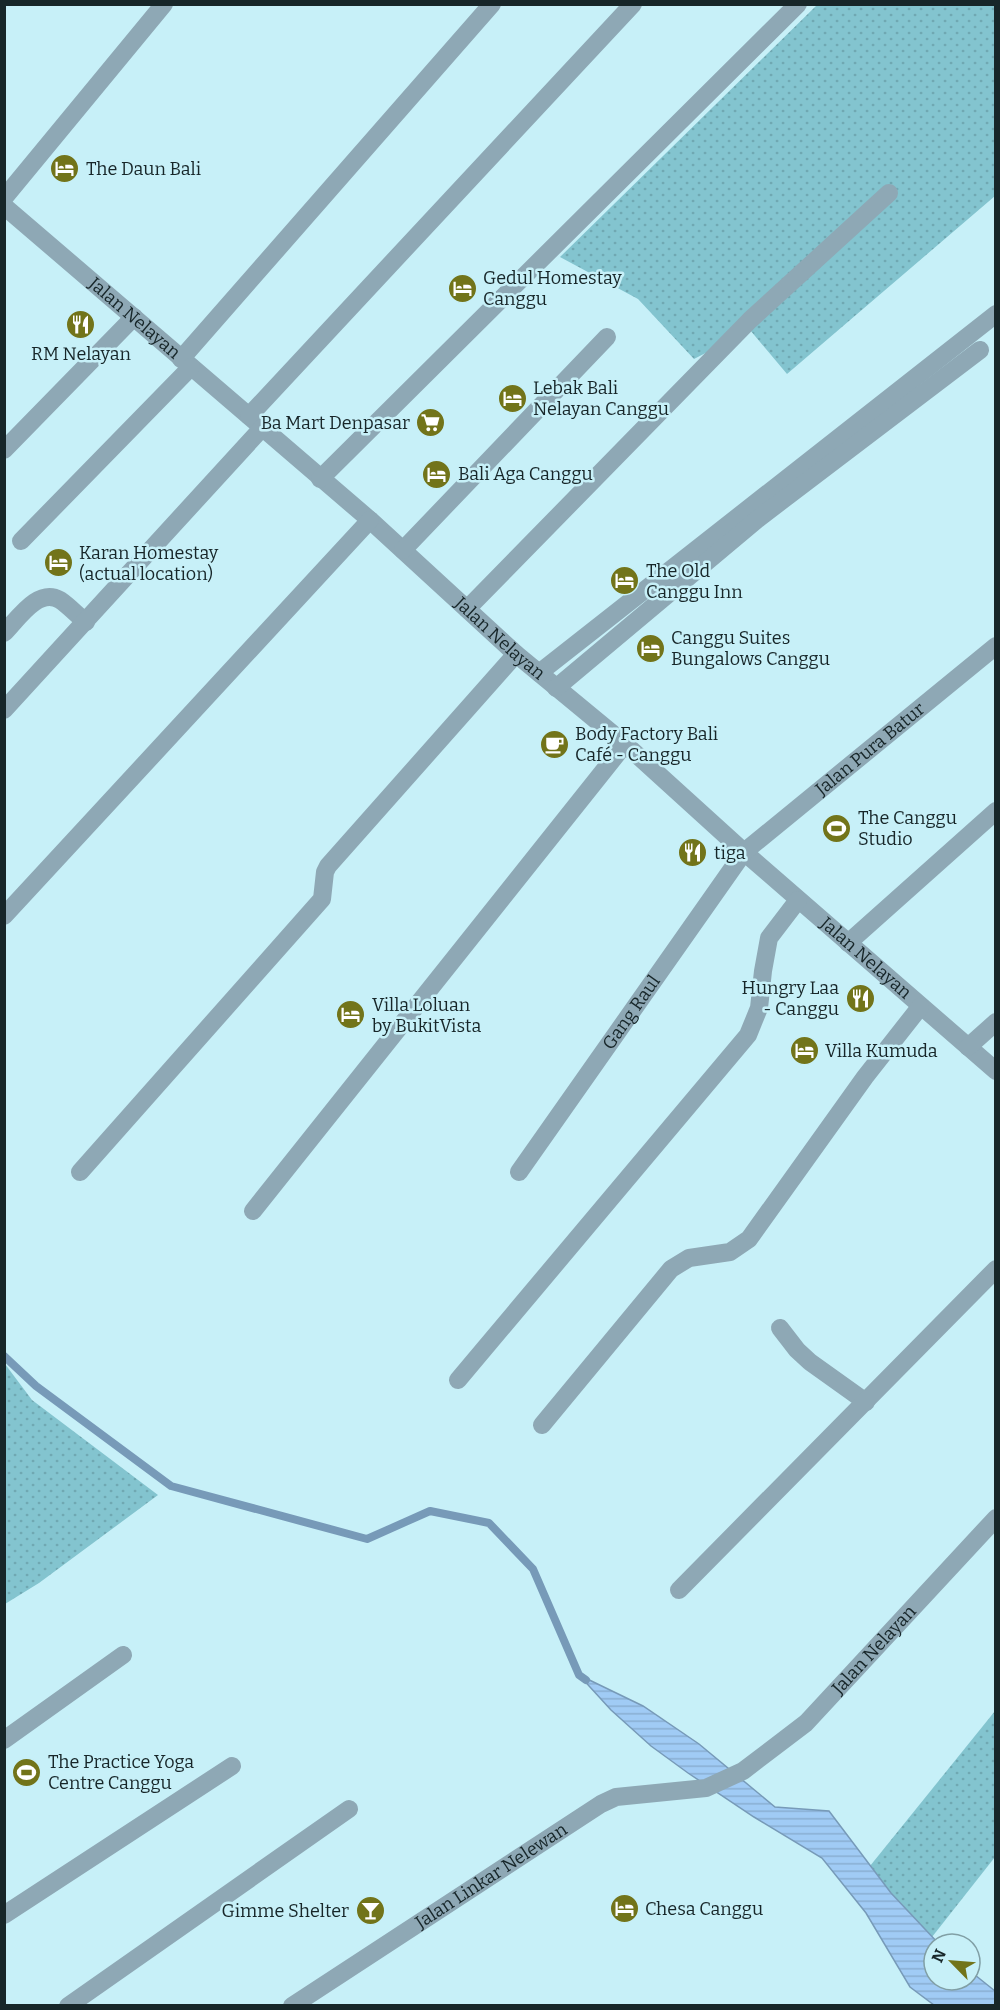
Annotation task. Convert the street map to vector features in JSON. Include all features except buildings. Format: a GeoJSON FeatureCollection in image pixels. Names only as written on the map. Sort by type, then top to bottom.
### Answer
{"type":"FeatureCollection","features":[{"type":"Feature","properties":{"kind":"street"},"geometry":{"type":"LineString","coordinates":[[4,198],[164,4]]}},
{"type":"Feature","properties":{"kind":"street"},"geometry":{"type":"LineString","coordinates":[[21,540],[186,363],[492,4]]}},
{"type":"Feature","properties":{"kind":"street"},"geometry":{"type":"LineString","coordinates":[[4,710],[86,622],[256,422],[633,4]]}},
{"type":"Feature","properties":{"kind":"street"},"geometry":{"type":"LineString","coordinates":[[320,479],[798,4]]}},
{"type":"Feature","properties":{"kind":"street"},"geometry":{"type":"LineString","coordinates":[[467,609],[750,320],[889,193]]}},
{"type":"Feature","properties":{"kind":"street","name":"Jalan Nelayan"},"geometry":{"type":"LineString","coordinates":[[4,206],[370,520],[516,654],[625,744],[798,900],[996,1071]]}},
{"type":"Feature","properties":{"kind":"street"},"geometry":{"type":"LineString","coordinates":[[539,673],[996,314]]}},
{"type":"Feature","properties":{"kind":"street"},"geometry":{"type":"LineString","coordinates":[[4,450],[134,317]]}},
{"type":"Feature","properties":{"kind":"street"},"geometry":{"type":"LineString","coordinates":[[403,550],[607,337]]}},
{"type":"Feature","properties":{"kind":"street"},"geometry":{"type":"LineString","coordinates":[[556,688],[759,518],[980,350]]}},
{"type":"Feature","properties":{"kind":"street"},"geometry":{"type":"LineString","coordinates":[[4,916],[370,520]]}},
{"type":"Feature","properties":{"kind":"street"},"geometry":{"type":"LineString","coordinates":[[4,633],[37,600],[48,597],[59,600],[86,622]]}},
{"type":"Feature","properties":{"kind":"street","name":"Jalan Pura Batur"},"geometry":{"type":"LineString","coordinates":[[744,852],[996,646]]}},
{"type":"Feature","properties":{"kind":"street"},"geometry":{"type":"LineString","coordinates":[[80,1172],[322,899],[325,872],[328,866],[516,654]]}},
{"type":"Feature","properties":{"kind":"street"},"geometry":{"type":"LineString","coordinates":[[253,1211],[625,744]]}},
{"type":"Feature","properties":{"kind":"street"},"geometry":{"type":"LineString","coordinates":[[848,943],[996,811]]}},
{"type":"Feature","properties":{"kind":"street","name":"Gang Raul"},"geometry":{"type":"LineString","coordinates":[[519,1172],[744,852]]}},
{"type":"Feature","properties":{"kind":"street"},"geometry":{"type":"LineString","coordinates":[[458,1380],[748,1035],[759,1008],[762,971],[770,938],[798,900]]}},
{"type":"Feature","properties":{"kind":"street"},"geometry":{"type":"LineString","coordinates":[[542,1425],[671,1269],[689,1258],[730,1251],[749,1239],[865,1077],[920,1007]]}},
{"type":"Feature","properties":{"kind":"street"},"geometry":{"type":"LineString","coordinates":[[968,1047],[996,1022]]}},
{"type":"Feature","properties":{"kind":"street"},"geometry":{"type":"LineString","coordinates":[[679,1590],[996,1269]]}},
{"type":"Feature","properties":{"kind":"street"},"geometry":{"type":"LineString","coordinates":[[780,1328],[804,1356],[866,1402]]}},
{"type":"Feature","properties":{"kind":"street","name":"Jalan Nelayan"},"geometry":{"type":"LineString","coordinates":[[706,1788],[743,1772],[807,1723],[996,1518]]}},
{"type":"Feature","properties":{"kind":"street"},"geometry":{"type":"LineString","coordinates":[[4,1740],[123,1655]]}},
{"type":"Feature","properties":{"kind":"street"},"geometry":{"type":"LineString","coordinates":[[4,1916],[232,1766]]}},
{"type":"Feature","properties":{"kind":"street","name":"Jalan Linkar Nelewan"},"geometry":{"type":"LineString","coordinates":[[292,2006],[601,1804],[616,1797],[706,1788]]}},
{"type":"Feature","properties":{"kind":"street"},"geometry":{"type":"LineString","coordinates":[[68,2006],[349,1809]]}},
{"type":"Feature","properties":{"kind":"shaded area"},"geometry":{"type":"Polygon","coordinates":[[[817,5],[995,5],[995,196],[787,374],[750,330],[694,359],[638,299],[560,257],[817,5]]]}},
{"type":"Feature","properties":{"kind":"shaded area"},"geometry":{"type":"Polygon","coordinates":[[[5,1364],[32,1400],[158,1495],[39,1583],[5,1604],[5,1364]]]}},
{"type":"Feature","properties":{"kind":"shaded area"},"geometry":{"type":"Polygon","coordinates":[[[579,1675],[643,1706],[699,1744],[775,1807],[829,1811],[891,1893],[928,1932],[922,1932],[922,1992],[982,1992],[982,1981],[995,1991],[995,2005],[934,2005],[910,1987],[866,1913],[822,1858],[754,1817],[688,1773],[651,1746],[611,1710],[579,1675]]]}},
{"type":"Feature","properties":{"kind":"shaded area"},"geometry":{"type":"Polygon","coordinates":[[[995,1711],[995,1857],[936,1932],[927,1932],[891,1893],[870,1866],[995,1711]]]}},
{"type":"Feature","properties":{"kind":"waterway"},"geometry":{"type":"LineString","coordinates":[[4,1356],[36,1386],[171,1486],[367,1539],[430,1511],[489,1523],[533,1569],[579,1675],[586,1680]]}},
{"type":"Feature","properties":{"kind":"place","name":"The Daun Bali"},"geometry":{"type":"Point","coordinates":[65,169]}},
{"type":"Feature","properties":{"kind":"place","name":"Gedul Homestay Canggu"},"geometry":{"type":"Point","coordinates":[462,288]}},
{"type":"Feature","properties":{"kind":"place","name":"RM Nelayan"},"geometry":{"type":"Point","coordinates":[81,325]}},
{"type":"Feature","properties":{"kind":"place","name":"Lebak Bali Nelayan Canggu"},"geometry":{"type":"Point","coordinates":[512,398]}},
{"type":"Feature","properties":{"kind":"place","name":"Ba Mart Denpasar"},"geometry":{"type":"Point","coordinates":[431,423]}},
{"type":"Feature","properties":{"kind":"place","name":"Bali Aga Canggu"},"geometry":{"type":"Point","coordinates":[437,474]}},
{"type":"Feature","properties":{"kind":"place","name":"Karan Homestay (actual location)"},"geometry":{"type":"Point","coordinates":[58,563]}},
{"type":"Feature","properties":{"kind":"place","name":"The Old Canggu Inn"},"geometry":{"type":"Point","coordinates":[625,581]}},
{"type":"Feature","properties":{"kind":"place","name":"Canggu Suites Bungalows Canggu"},"geometry":{"type":"Point","coordinates":[650,648]}},
{"type":"Feature","properties":{"kind":"place","name":"Body Factory Bali Café - Canggu"},"geometry":{"type":"Point","coordinates":[554,744]}},
{"type":"Feature","properties":{"kind":"place","name":"The Canggu Studio"},"geometry":{"type":"Point","coordinates":[837,828]}},
{"type":"Feature","properties":{"kind":"place","name":"tiga"},"geometry":{"type":"Point","coordinates":[693,853]}},
{"type":"Feature","properties":{"kind":"place","name":"Hungry Laa - Canggu"},"geometry":{"type":"Point","coordinates":[860,998]}},
{"type":"Feature","properties":{"kind":"place","name":"Villa Loluan by BukitVista"},"geometry":{"type":"Point","coordinates":[351,1015]}},
{"type":"Feature","properties":{"kind":"place","name":"Villa Kumuda"},"geometry":{"type":"Point","coordinates":[804,1051]}},
{"type":"Feature","properties":{"kind":"place","name":"The Practice Yoga Centre Canggu"},"geometry":{"type":"Point","coordinates":[27,1772]}},
{"type":"Feature","properties":{"kind":"place","name":"Chesa Canggu"},"geometry":{"type":"Point","coordinates":[624,1909]}},
{"type":"Feature","properties":{"kind":"place","name":"Gimme Shelter"},"geometry":{"type":"Point","coordinates":[370,1911]}}]}
